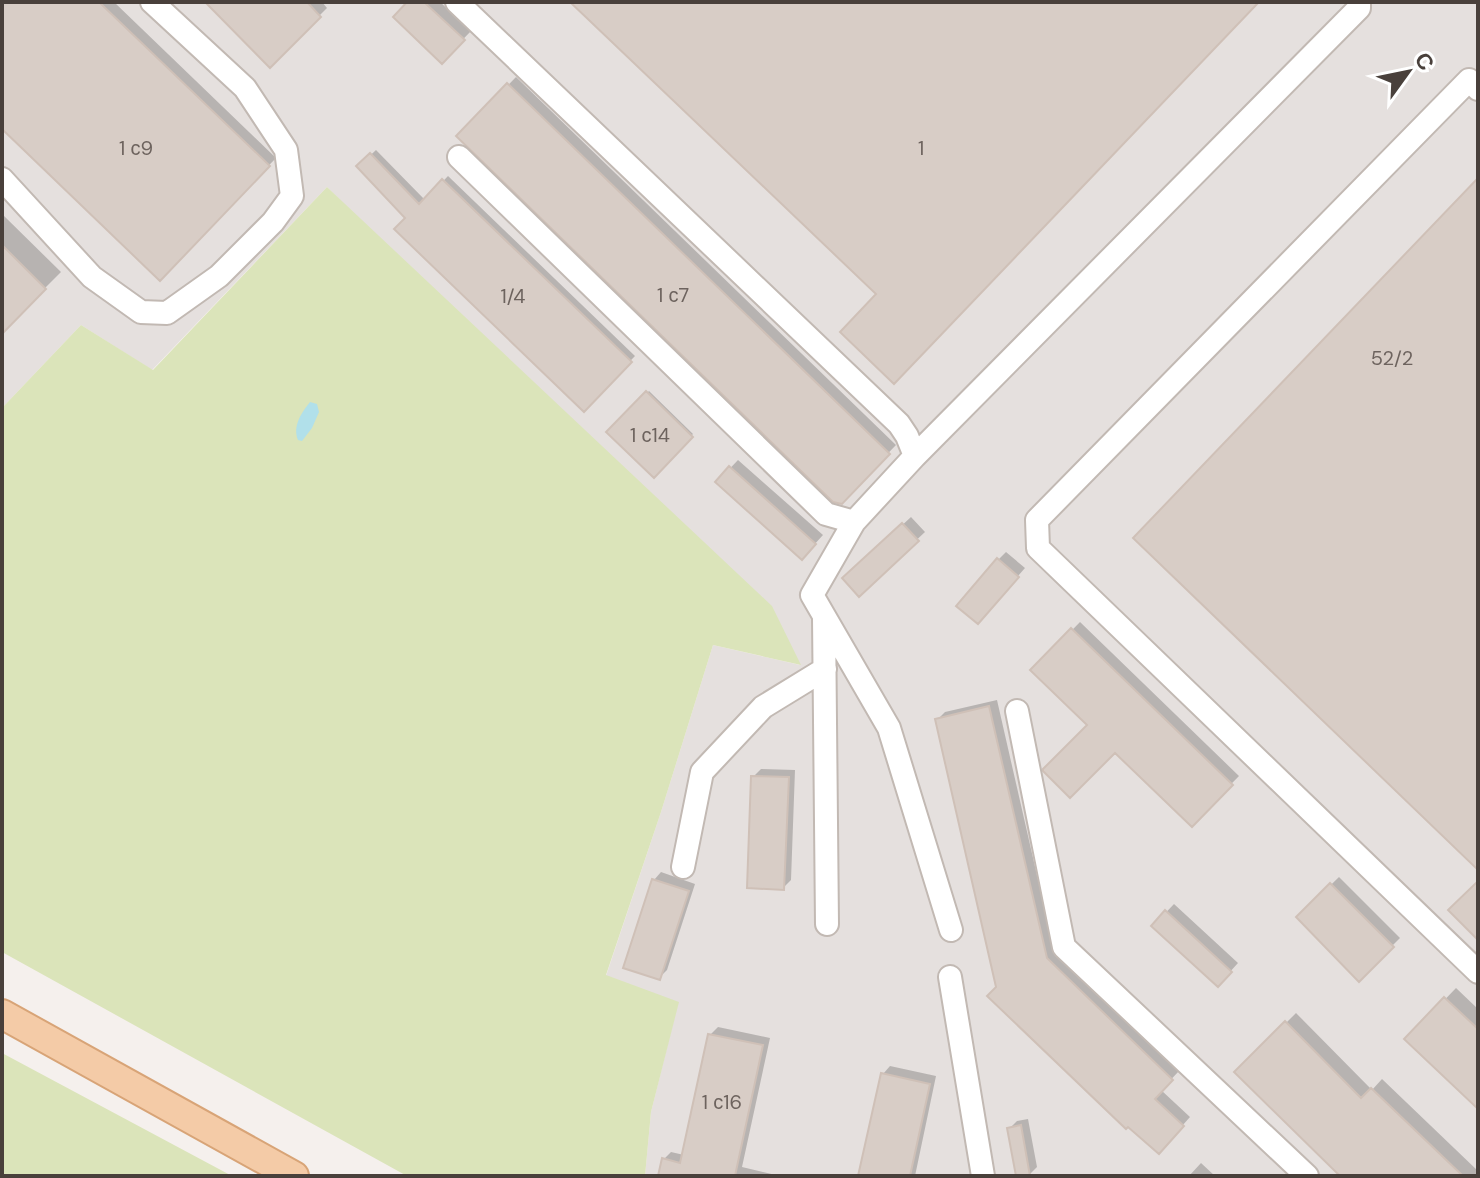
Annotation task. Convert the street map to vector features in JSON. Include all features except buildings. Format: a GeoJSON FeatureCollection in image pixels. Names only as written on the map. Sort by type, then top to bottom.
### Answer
{"type":"FeatureCollection","features":[{"type":"Feature","properties":{"kind":"main road"},"geometry":{"type":"LineString","coordinates":[[2,1014],[294,1176]]}},
{"type":"Feature","properties":{"kind":"main road"},"geometry":{"type":"LineString","coordinates":[[2,1033],[263,1176]]}},
{"type":"Feature","properties":{"kind":"lane"},"geometry":{"type":"LineString","coordinates":[[2,179],[92,277],[141,312],[167,313],[219,276],[273,222],[292,196],[286,150],[245,88],[152,2]]}},
{"type":"Feature","properties":{"kind":"lane"},"geometry":{"type":"LineString","coordinates":[[457,2],[899,424],[915,456]]}},
{"type":"Feature","properties":{"kind":"lane"},"geometry":{"type":"LineString","coordinates":[[951,930],[889,728],[812,595],[854,522],[915,456],[1359,8],[1359,2]]}},
{"type":"Feature","properties":{"kind":"lane"},"geometry":{"type":"LineString","coordinates":[[1478,89],[1469,80],[1037,520],[1038,548],[1478,972]]}},
{"type":"Feature","properties":{"kind":"lane"},"geometry":{"type":"LineString","coordinates":[[459,157],[826,514],[854,522]]}},
{"type":"Feature","properties":{"kind":"lane"},"geometry":{"type":"LineString","coordinates":[[824,617],[827,924]]}},
{"type":"Feature","properties":{"kind":"lane"},"geometry":{"type":"LineString","coordinates":[[683,867],[702,772],[763,707],[825,669]]}},
{"type":"Feature","properties":{"kind":"lane"},"geometry":{"type":"LineString","coordinates":[[1017,711],[1064,947],[1307,1176]]}},
{"type":"Feature","properties":{"kind":"lane"},"geometry":{"type":"LineString","coordinates":[[950,977],[983,1176]]}},
{"type":"Feature","properties":{"kind":"shaded area"},"geometry":{"type":"Polygon","coordinates":[[[2,2],[1478,2],[1478,1176],[645,1176],[651,1112],[678,1003],[606,976],[713,645],[800,665],[327,187],[152,370],[81,325],[2,408],[2,2]]]}},
{"type":"Feature","properties":{"kind":"green space"},"geometry":{"type":"Polygon","coordinates":[[[327,187],[772,606],[801,665],[713,645],[606,975],[679,1002],[651,1112],[645,1176],[407,1176],[2,952],[2,408],[81,325],[153,370],[327,187]]]}},
{"type":"Feature","properties":{"kind":"green space"},"geometry":{"type":"Polygon","coordinates":[[[2,1053],[232,1176],[2,1176],[2,1053]]]}},
{"type":"Feature","properties":{"kind":"water"},"geometry":{"type":"Polygon","coordinates":[[[310,402],[317,404],[319,412],[312,428],[302,441],[298,440],[297,424],[310,402]]]}}]}
